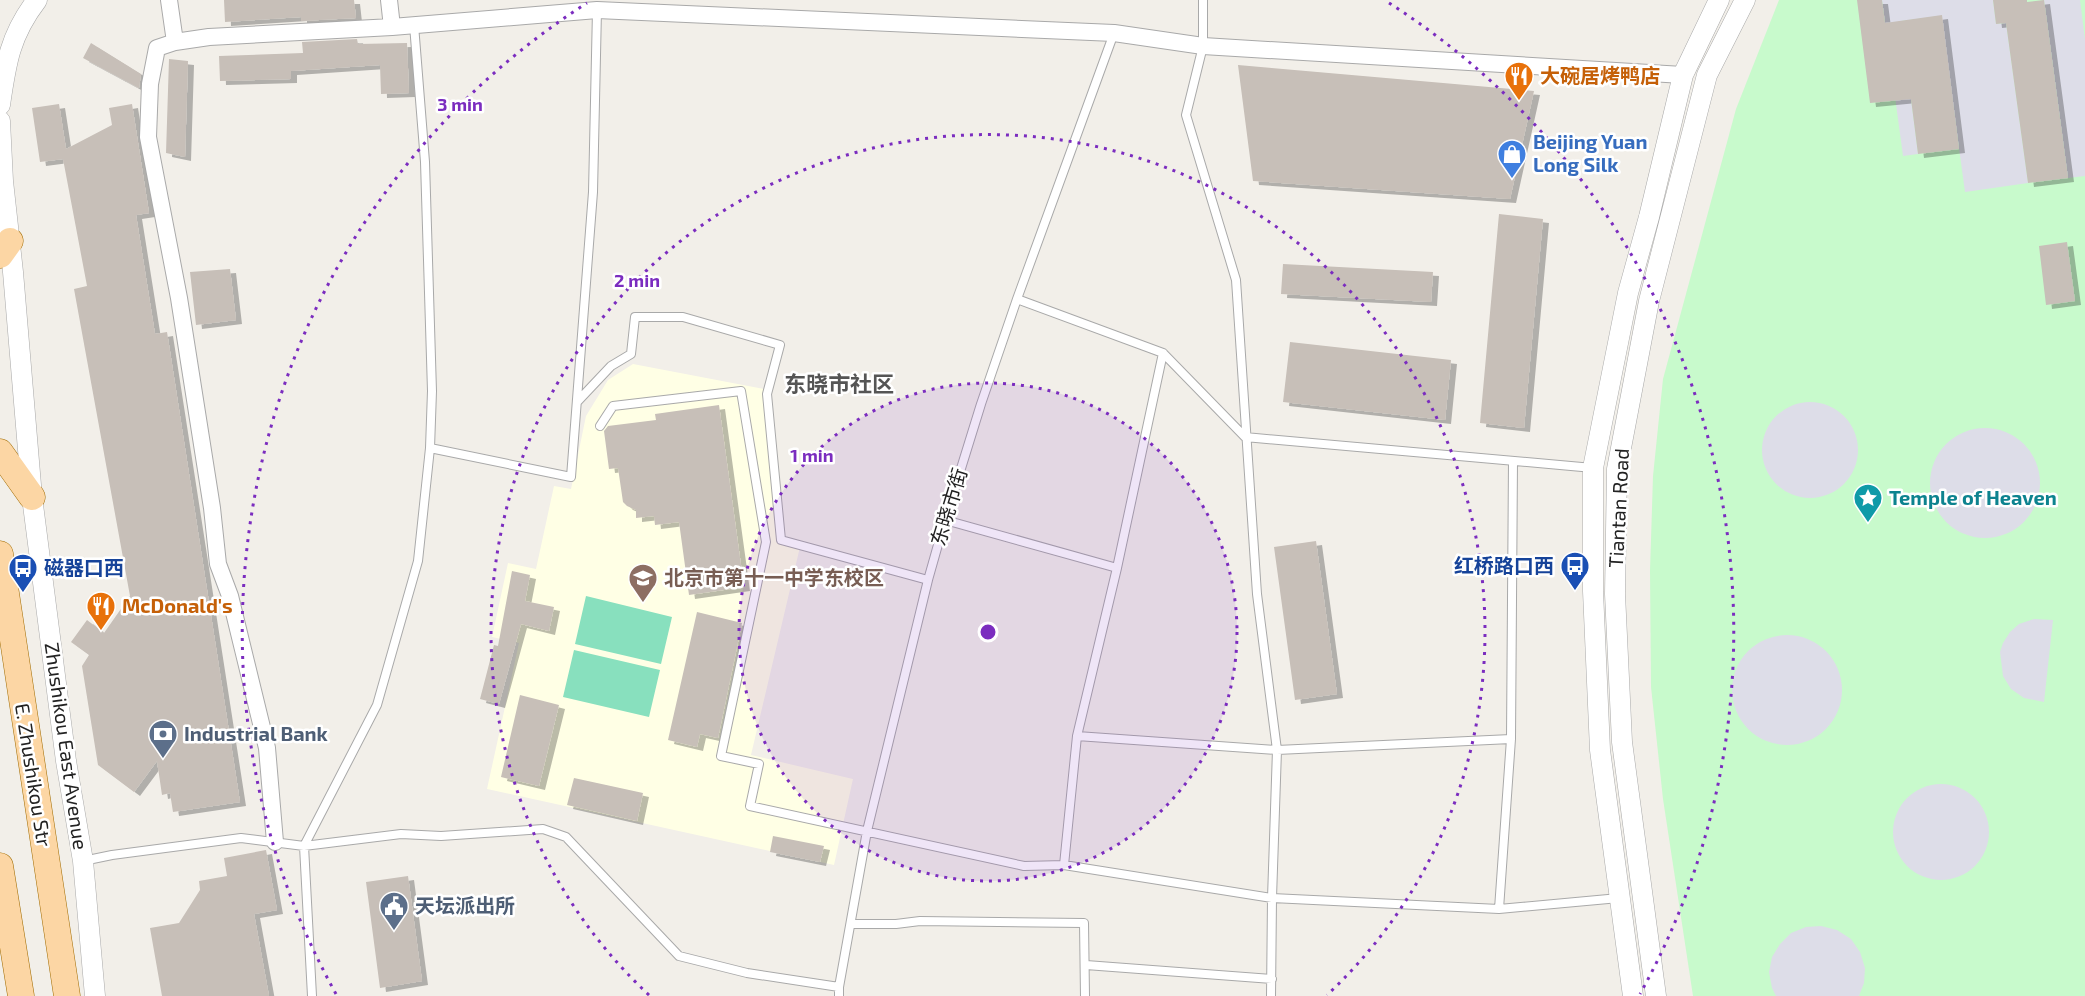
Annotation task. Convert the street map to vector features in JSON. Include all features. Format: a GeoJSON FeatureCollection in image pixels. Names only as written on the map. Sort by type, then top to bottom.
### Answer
{"type":"FeatureCollection","features":[{"type":"Feature","properties":{"kind":"main road"},"geometry":{"type":"LineString","coordinates":[[0,452],[32,497]]}},
{"type":"Feature","properties":{"kind":"main road","name":"E. Zhushikou Str"},"geometry":{"type":"LineString","coordinates":[[0,554],[67,996]]}},
{"type":"Feature","properties":{"kind":"main road"},"geometry":{"type":"LineString","coordinates":[[0,866],[21,996]]}},
{"type":"Feature","properties":{"kind":"street"},"geometry":{"type":"LineString","coordinates":[[0,105],[7,55],[23,17],[37,0]]}},
{"type":"Feature","properties":{"kind":"street"},"geometry":{"type":"LineString","coordinates":[[169,0],[174,42]]}},
{"type":"Feature","properties":{"kind":"street"},"geometry":{"type":"LineString","coordinates":[[389,0],[392,27]]}},
{"type":"Feature","properties":{"kind":"street","name":"Tiantan Road"},"geometry":{"type":"LineString","coordinates":[[1633,996],[1600,750],[1593,591],[1593,468],[1628,293],[1683,75],[1719,0]]}},
{"type":"Feature","properties":{"kind":"street","name":"Tiantan Road"},"geometry":{"type":"LineString","coordinates":[[1656,996],[1622,742],[1615,594],[1617,469],[1649,301],[1707,75],[1745,0]]}},
{"type":"Feature","properties":{"kind":"street"},"geometry":{"type":"LineString","coordinates":[[274,842],[267,748],[230,596],[218,564],[212,507],[180,309],[148,137],[150,84],[157,48],[174,42],[209,37],[392,27],[597,10],[1114,33],[1203,46],[1683,75]]}},
{"type":"Feature","properties":{"kind":"street","name":"Zhushikou East Avenue"},"geometry":{"type":"LineString","coordinates":[[0,121],[5,248],[32,497],[66,761],[83,861],[95,996]]}},
{"type":"Feature","properties":{"kind":"lane"},"geometry":{"type":"LineString","coordinates":[[1203,0],[1203,46],[1186,115],[1236,280],[1257,594],[1277,750],[1271,996]]}},
{"type":"Feature","properties":{"kind":"lane"},"geometry":{"type":"LineString","coordinates":[[430,448],[571,477],[593,192],[597,10]]}},
{"type":"Feature","properties":{"kind":"lane"},"geometry":{"type":"LineString","coordinates":[[312,996],[304,846],[377,705],[418,561],[430,448],[432,391],[425,162],[414,24]]}},
{"type":"Feature","properties":{"kind":"lane","name":"东晓市街"},"geometry":{"type":"LineString","coordinates":[[839,991],[867,831],[928,580],[945,520],[1017,299],[1114,33]]}},
{"type":"Feature","properties":{"kind":"lane"},"geometry":{"type":"LineString","coordinates":[[1017,299],[1163,352],[1245,437],[1593,468]]}},
{"type":"Feature","properties":{"kind":"lane"},"geometry":{"type":"LineString","coordinates":[[577,402],[611,366],[631,354],[635,317],[683,317],[780,345],[767,394],[781,540]]}},
{"type":"Feature","properties":{"kind":"lane"},"geometry":{"type":"LineString","coordinates":[[1064,865],[1077,736],[1117,568],[1163,352]]}},
{"type":"Feature","properties":{"kind":"lane"},"geometry":{"type":"LineString","coordinates":[[600,426],[613,406],[741,391],[766,542],[721,756],[759,764],[750,806],[1024,866],[1064,865],[1272,898],[1499,909],[1619,898]]}},
{"type":"Feature","properties":{"kind":"lane"},"geometry":{"type":"LineString","coordinates":[[1499,909],[1511,739],[1514,461]]}},
{"type":"Feature","properties":{"kind":"lane"},"geometry":{"type":"LineString","coordinates":[[945,520],[1117,568]]}},
{"type":"Feature","properties":{"kind":"lane"},"geometry":{"type":"LineString","coordinates":[[766,542],[781,540],[928,580]]}},
{"type":"Feature","properties":{"kind":"lane"},"geometry":{"type":"LineString","coordinates":[[1077,736],[1277,750],[1511,739]]}},
{"type":"Feature","properties":{"kind":"lane"},"geometry":{"type":"LineString","coordinates":[[83,861],[241,838],[304,846],[401,834],[441,836],[543,829],[566,837],[679,956],[747,973],[839,991]]}},
{"type":"Feature","properties":{"kind":"lane"},"geometry":{"type":"LineString","coordinates":[[851,924],[896,924],[920,921],[1084,923],[1085,996]]}},
{"type":"Feature","properties":{"kind":"lane"},"geometry":{"type":"LineString","coordinates":[[1086,965],[1272,979]]}},
{"type":"Feature","properties":{"kind":"shaded area"},"geometry":{"type":"Polygon","coordinates":[[[1882,0],[1993,0],[1996,24],[2006,23],[2028,183],[1965,192],[1941,16],[1901,21],[1918,154],[1903,156],[1882,0]]]}},
{"type":"Feature","properties":{"kind":"shaded area"},"geometry":{"type":"Polygon","coordinates":[[[2044,0],[2080,0],[2085,40],[2085,176],[2068,178],[2044,0]]]}},
{"type":"Feature","properties":{"kind":"shaded area","name":"北京市第十一中学东校区"},"geometry":{"type":"Polygon","coordinates":[[[633,364],[764,389],[779,540],[800,547],[751,755],[853,779],[834,865],[487,789],[519,643],[492,637],[508,563],[536,569],[554,486],[571,489],[586,416],[608,380],[633,364]]]}},
{"type":"Feature","properties":{"kind":"shaded area"},"geometry":{"type":"Polygon","coordinates":[[[1810,402],[1828,406],[1844,416],[1854,432],[1858,450],[1854,468],[1844,484],[1828,494],[1810,498],[1792,494],[1776,484],[1766,468],[1762,450],[1766,432],[1776,416],[1792,406],[1810,402]]]}},
{"type":"Feature","properties":{"kind":"shaded area"},"geometry":{"type":"Polygon","coordinates":[[[1985,428],[2006,432],[2024,444],[2036,462],[2040,483],[2036,504],[2024,522],[2006,534],[1985,538],[1964,534],[1946,522],[1934,504],[1930,483],[1934,462],[1946,444],[1964,432],[1985,428]]]}},
{"type":"Feature","properties":{"kind":"shaded area"},"geometry":{"type":"Polygon","coordinates":[[[2034,619],[2053,620],[2044,702],[2024,698],[2011,689],[2003,676],[2000,652],[2010,632],[2019,624],[2034,619]]]}},
{"type":"Feature","properties":{"kind":"shaded area"},"geometry":{"type":"Polygon","coordinates":[[[1787,635],[1808,639],[1826,651],[1838,669],[1842,690],[1838,711],[1826,729],[1808,741],[1787,745],[1766,741],[1748,729],[1736,711],[1732,690],[1736,669],[1748,651],[1766,639],[1787,635]]]}},
{"type":"Feature","properties":{"kind":"shaded area"},"geometry":{"type":"Polygon","coordinates":[[[1941,784],[1959,788],[1975,798],[1985,814],[1989,832],[1985,850],[1975,866],[1959,876],[1941,880],[1923,876],[1907,866],[1897,850],[1893,832],[1897,814],[1907,798],[1923,788],[1941,784]]]}},
{"type":"Feature","properties":{"kind":"shaded area"},"geometry":{"type":"Polygon","coordinates":[[[1821,926],[1837,930],[1851,939],[1860,952],[1865,968],[1864,983],[1859,996],[1776,996],[1769,972],[1772,957],[1780,944],[1791,933],[1806,927],[1821,926]]]}},
{"type":"Feature","properties":{"kind":"green space","name":"Temple of Heaven"},"geometry":{"type":"Polygon","coordinates":[[[1779,0],[2085,0],[2085,996],[1693,996],[1663,799],[1651,687],[1650,571],[1653,476],[1663,379],[1736,109],[1779,0]]]}},
{"type":"Feature","properties":{"kind":"green space"},"geometry":{"type":"Polygon","coordinates":[[[586,596],[672,617],[661,664],[575,644],[586,596]]]}},
{"type":"Feature","properties":{"kind":"green space"},"geometry":{"type":"Polygon","coordinates":[[[574,650],[660,670],[649,717],[563,697],[574,650]]]}},
{"type":"Feature","properties":{"kind":"building"},"geometry":{"type":"Polygon","coordinates":[[[224,0],[354,0],[356,18],[301,21],[301,17],[225,22],[224,0]]]}},
{"type":"Feature","properties":{"kind":"building"},"geometry":{"type":"Polygon","coordinates":[[[1857,0],[1882,0],[1885,23],[1942,15],[1959,149],[1918,154],[1911,99],[1870,103],[1857,0]]]}},
{"type":"Feature","properties":{"kind":"building"},"geometry":{"type":"Polygon","coordinates":[[[1993,0],[2027,0],[2027,2],[2044,0],[2068,178],[2028,183],[2006,23],[1996,24],[1993,0]]]}},
{"type":"Feature","properties":{"kind":"building"},"geometry":{"type":"Polygon","coordinates":[[[357,39],[358,44],[407,43],[409,93],[381,94],[380,65],[291,71],[291,79],[220,81],[219,56],[303,53],[302,42],[357,39]]]}},
{"type":"Feature","properties":{"kind":"building"},"geometry":{"type":"Polygon","coordinates":[[[91,43],[141,74],[139,88],[83,58],[91,43]]]}},
{"type":"Feature","properties":{"kind":"building"},"geometry":{"type":"Polygon","coordinates":[[[169,59],[188,61],[185,157],[166,153],[169,59]]]}},
{"type":"Feature","properties":{"kind":"building"},"geometry":{"type":"Polygon","coordinates":[[[1238,65],[1534,91],[1510,199],[1253,181],[1238,65]]]}},
{"type":"Feature","properties":{"kind":"building"},"geometry":{"type":"Polygon","coordinates":[[[59,104],[66,149],[112,125],[109,108],[132,104],[149,213],[136,215],[155,334],[167,332],[240,802],[173,812],[170,793],[162,795],[157,761],[134,792],[98,765],[82,666],[89,655],[71,642],[87,620],[104,633],[130,596],[74,289],[87,286],[63,159],[40,162],[32,108],[59,104]]]}},
{"type":"Feature","properties":{"kind":"building"},"geometry":{"type":"Polygon","coordinates":[[[1499,214],[1543,219],[1524,428],[1480,423],[1499,214]]]}},
{"type":"Feature","properties":{"kind":"building"},"geometry":{"type":"Polygon","coordinates":[[[2067,242],[2075,301],[2046,305],[2039,246],[2067,242]]]}},
{"type":"Feature","properties":{"kind":"building"},"geometry":{"type":"Polygon","coordinates":[[[1283,264],[1433,272],[1431,302],[1281,294],[1283,264]]]}},
{"type":"Feature","properties":{"kind":"building"},"geometry":{"type":"Polygon","coordinates":[[[230,269],[236,320],[196,325],[190,272],[230,269]]]}},
{"type":"Feature","properties":{"kind":"building"},"geometry":{"type":"Polygon","coordinates":[[[1290,342],[1451,360],[1445,420],[1283,402],[1290,342]]]}},
{"type":"Feature","properties":{"kind":"building"},"geometry":{"type":"Polygon","coordinates":[[[719,405],[744,587],[689,595],[679,522],[655,525],[654,516],[636,518],[636,510],[623,502],[618,468],[609,469],[604,431],[608,426],[656,420],[655,414],[719,405]]]}},
{"type":"Feature","properties":{"kind":"building"},"geometry":{"type":"Polygon","coordinates":[[[1316,541],[1337,694],[1295,700],[1274,547],[1316,541]]]}},
{"type":"Feature","properties":{"kind":"building"},"geometry":{"type":"Polygon","coordinates":[[[512,571],[530,575],[525,601],[554,607],[549,631],[521,624],[499,704],[480,699],[494,645],[498,646],[512,571]]]}},
{"type":"Feature","properties":{"kind":"building"},"geometry":{"type":"Polygon","coordinates":[[[697,612],[742,623],[718,738],[700,734],[697,747],[668,740],[697,612]]]}},
{"type":"Feature","properties":{"kind":"building"},"geometry":{"type":"Polygon","coordinates":[[[520,695],[559,705],[539,786],[501,777],[520,695]]]}},
{"type":"Feature","properties":{"kind":"building"},"geometry":{"type":"Polygon","coordinates":[[[574,778],[643,793],[637,821],[567,805],[574,778]]]}},
{"type":"Feature","properties":{"kind":"building"},"geometry":{"type":"Polygon","coordinates":[[[773,836],[824,846],[820,862],[770,852],[773,836]]]}},
{"type":"Feature","properties":{"kind":"building"},"geometry":{"type":"Polygon","coordinates":[[[266,850],[277,910],[254,914],[269,996],[162,996],[150,928],[179,923],[200,890],[199,881],[227,876],[224,858],[266,850]]]}},
{"type":"Feature","properties":{"kind":"building","name":"天坛派出所"},"geometry":{"type":"Polygon","coordinates":[[[408,876],[422,981],[380,988],[366,882],[408,876]]]}},
{"type":"Feature","properties":{"kind":"place","name":"大碗居烤鸭店"},"geometry":{"type":"Point","coordinates":[1519,102]}},
{"type":"Feature","properties":{"kind":"place","name":"Beijing Yuan Long Silk"},"geometry":{"type":"Point","coordinates":[1512,180]}},
{"type":"Feature","properties":{"kind":"place","name":"Temple of Heaven"},"geometry":{"type":"Point","coordinates":[1868,524]}},
{"type":"Feature","properties":{"kind":"place","name":"红桥路口西"},"geometry":{"type":"Point","coordinates":[1575,592]}},
{"type":"Feature","properties":{"kind":"place","name":"磁器口西"},"geometry":{"type":"Point","coordinates":[23,594]}},
{"type":"Feature","properties":{"kind":"place","name":"北京市第十一中学东校区"},"geometry":{"type":"Point","coordinates":[643,604]}},
{"type":"Feature","properties":{"kind":"place","name":"McDonald's"},"geometry":{"type":"Point","coordinates":[101,632]}},
{"type":"Feature","properties":{"kind":"place","name":"Industrial Bank"},"geometry":{"type":"Point","coordinates":[163,760]}},
{"type":"Feature","properties":{"kind":"place","name":"天坛派出所"},"geometry":{"type":"Point","coordinates":[394,932]}},
{"type":"Feature","properties":{"kind":"district","name":"东晓市社区"},"geometry":{"type":"Point","coordinates":[839,384]}}]}
